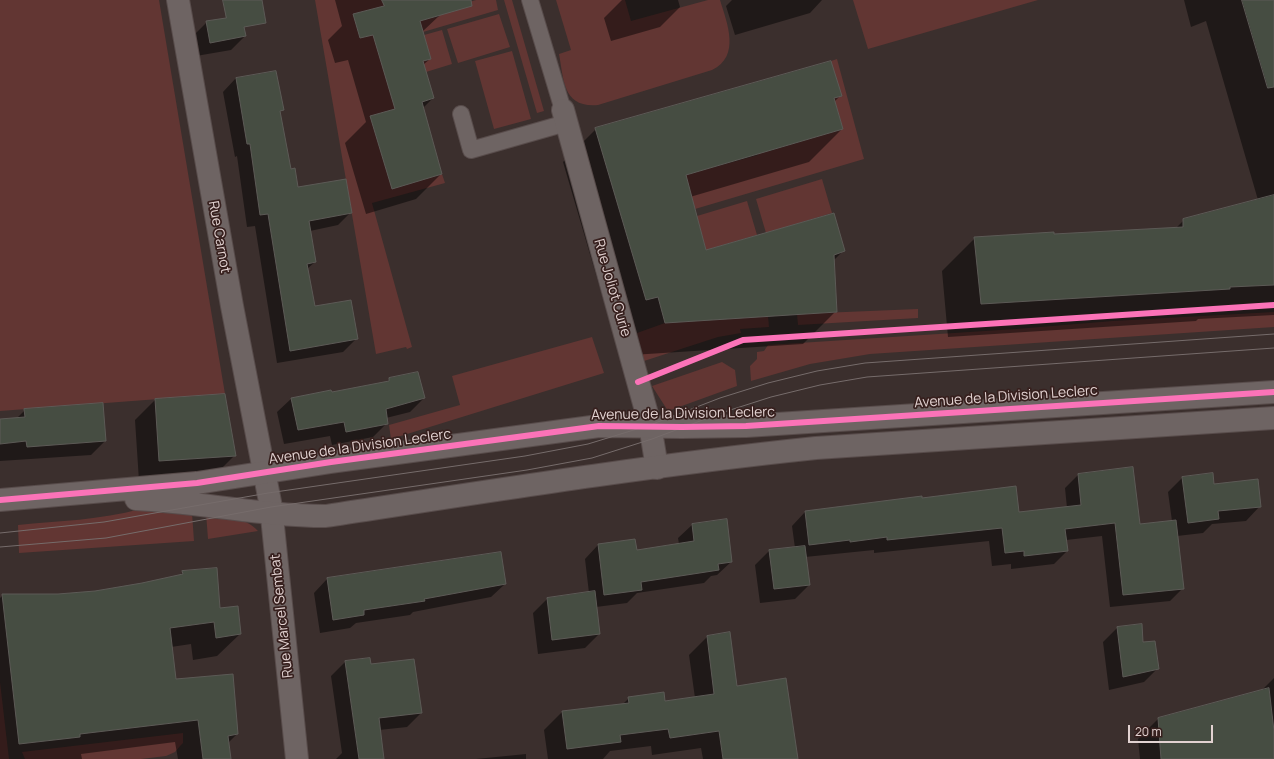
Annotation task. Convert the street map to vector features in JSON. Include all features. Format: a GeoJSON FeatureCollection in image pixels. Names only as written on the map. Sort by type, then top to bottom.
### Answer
{"type":"FeatureCollection","features":[{"type":"Feature","properties":{"kind":"street","name":"Rue Carnot"},"geometry":{"type":"LineString","coordinates":[[178,0],[230,299],[264,473]]}},
{"type":"Feature","properties":{"kind":"street","name":"Rue Joliot Curie"},"geometry":{"type":"LineString","coordinates":[[564,117],[650,427],[657,468]]}},
{"type":"Feature","properties":{"kind":"street","name":"Avenue de la Division Leclerc"},"geometry":{"type":"LineString","coordinates":[[0,500],[197,483],[331,462],[599,426],[746,426],[1274,392]]}},
{"type":"Feature","properties":{"kind":"street","name":"Avenue de la Division Leclerc"},"geometry":{"type":"LineString","coordinates":[[43,497],[138,499],[252,510],[272,514],[326,516],[562,480],[748,455],[816,448],[1274,418]]}},
{"type":"Feature","properties":{"kind":"street","name":"Rue Marcel Sembat"},"geometry":{"type":"LineString","coordinates":[[264,473],[272,514],[297,759]]}},
{"type":"Feature","properties":{"kind":"lane"},"geometry":{"type":"LineString","coordinates":[[460,114],[471,150],[564,117],[530,0]]}},
{"type":"Feature","properties":{"kind":"shaded area"},"geometry":{"type":"Polygon","coordinates":[[[0,0],[159,0],[225,394],[0,411],[0,0]]]}},
{"type":"Feature","properties":{"kind":"shaded area"},"geometry":{"type":"Polygon","coordinates":[[[315,0],[382,0],[384,6],[353,14],[360,38],[380,33],[395,109],[370,116],[392,189],[442,174],[445,183],[372,203],[412,347],[407,349],[406,347],[376,354],[315,0]]]}},
{"type":"Feature","properties":{"kind":"shaded area"},"geometry":{"type":"Polygon","coordinates":[[[476,0],[496,0],[498,10],[423,32],[420,21],[440,16],[439,11],[476,0]]]}},
{"type":"Feature","properties":{"kind":"shaded area"},"geometry":{"type":"Polygon","coordinates":[[[504,0],[512,0],[544,111],[537,113],[504,0]]]}},
{"type":"Feature","properties":{"kind":"shaded area"},"geometry":{"type":"Polygon","coordinates":[[[556,0],[625,0],[631,21],[708,0],[720,0],[730,38],[729,48],[721,64],[712,70],[598,105],[586,105],[578,102],[572,97],[567,91],[564,83],[559,54],[571,50],[556,0]]]}},
{"type":"Feature","properties":{"kind":"shaded area"},"geometry":{"type":"Polygon","coordinates":[[[853,0],[1038,0],[868,49],[853,0]]]}},
{"type":"Feature","properties":{"kind":"shaded area"},"geometry":{"type":"Polygon","coordinates":[[[499,14],[510,47],[458,63],[447,29],[499,14]]]}},
{"type":"Feature","properties":{"kind":"shaded area"},"geometry":{"type":"Polygon","coordinates":[[[442,30],[452,64],[426,72],[423,61],[431,59],[424,35],[442,30]]]}},
{"type":"Feature","properties":{"kind":"shaded area"},"geometry":{"type":"Polygon","coordinates":[[[512,51],[531,119],[494,129],[475,61],[512,51]]]}},
{"type":"Feature","properties":{"kind":"shaded area"},"geometry":{"type":"Polygon","coordinates":[[[837,59],[864,159],[695,209],[686,175],[758,155],[754,143],[766,139],[770,151],[843,129],[834,98],[841,96],[831,61],[837,59]]]}},
{"type":"Feature","properties":{"kind":"shaded area"},"geometry":{"type":"Polygon","coordinates":[[[822,179],[832,213],[766,233],[756,199],[822,179]]]}},
{"type":"Feature","properties":{"kind":"shaded area"},"geometry":{"type":"Polygon","coordinates":[[[747,201],[757,235],[706,250],[697,216],[747,201]]]}},
{"type":"Feature","properties":{"kind":"shaded area"},"geometry":{"type":"Polygon","coordinates":[[[918,309],[918,318],[798,325],[797,314],[918,309]]]}},
{"type":"Feature","properties":{"kind":"shaded area"},"geometry":{"type":"Polygon","coordinates":[[[1274,312],[1274,327],[870,354],[810,364],[751,381],[750,366],[757,359],[757,352],[764,351],[768,345],[1016,329],[1113,321],[1274,312]]]}},
{"type":"Feature","properties":{"kind":"shaded area"},"geometry":{"type":"Polygon","coordinates":[[[768,316],[769,327],[740,329],[741,333],[718,337],[644,361],[637,333],[665,323],[768,316]]]}},
{"type":"Feature","properties":{"kind":"shaded area"},"geometry":{"type":"Polygon","coordinates":[[[592,337],[604,373],[391,439],[389,425],[460,405],[452,376],[592,337]]]}},
{"type":"Feature","properties":{"kind":"shaded area"},"geometry":{"type":"Polygon","coordinates":[[[722,362],[735,370],[737,386],[668,411],[652,386],[722,362]]]}},
{"type":"Feature","properties":{"kind":"shaded area"},"geometry":{"type":"Polygon","coordinates":[[[140,509],[192,513],[194,541],[19,553],[18,525],[95,518],[140,509]]]}},
{"type":"Feature","properties":{"kind":"shaded area"},"geometry":{"type":"Polygon","coordinates":[[[206,513],[227,516],[247,522],[258,531],[208,539],[206,513]]]}},
{"type":"Feature","properties":{"kind":"shaded area"},"geometry":{"type":"Polygon","coordinates":[[[0,682],[9,759],[0,759],[0,682]]]}},
{"type":"Feature","properties":{"kind":"shaded area"},"geometry":{"type":"Polygon","coordinates":[[[183,733],[183,743],[175,752],[166,756],[141,759],[25,759],[22,752],[183,733]]]}},
{"type":"Feature","properties":{"kind":"building"},"geometry":{"type":"Polygon","coordinates":[[[223,0],[262,0],[266,23],[244,27],[246,36],[210,43],[206,21],[226,18],[223,0]]]}},
{"type":"Feature","properties":{"kind":"building"},"geometry":{"type":"Polygon","coordinates":[[[382,0],[471,0],[472,6],[420,21],[431,59],[423,61],[434,98],[422,102],[442,174],[392,189],[370,116],[395,109],[373,35],[360,38],[353,14],[384,6],[382,0]]]}},
{"type":"Feature","properties":{"kind":"building"},"geometry":{"type":"Polygon","coordinates":[[[1242,0],[1274,0],[1274,87],[1268,88],[1242,0]]]}},
{"type":"Feature","properties":{"kind":"building"},"geometry":{"type":"Polygon","coordinates":[[[831,61],[842,96],[834,98],[843,129],[686,175],[706,250],[834,213],[845,251],[834,255],[837,312],[665,323],[658,297],[646,300],[595,128],[831,61]]]}},
{"type":"Feature","properties":{"kind":"building"},"geometry":{"type":"Polygon","coordinates":[[[276,71],[284,110],[280,111],[291,169],[295,168],[298,187],[346,179],[352,213],[309,221],[316,262],[307,264],[315,306],[351,300],[358,339],[290,351],[268,214],[260,215],[250,144],[247,144],[236,78],[276,71]]]}},
{"type":"Feature","properties":{"kind":"building"},"geometry":{"type":"Polygon","coordinates":[[[1274,195],[1274,285],[981,304],[974,237],[1183,227],[1183,219],[1274,195]]]}},
{"type":"Feature","properties":{"kind":"building"},"geometry":{"type":"Polygon","coordinates":[[[418,372],[425,398],[386,409],[388,424],[346,432],[344,422],[298,430],[291,398],[389,381],[389,378],[418,372]]]}},
{"type":"Feature","properties":{"kind":"building"},"geometry":{"type":"Polygon","coordinates":[[[225,394],[236,456],[159,461],[155,399],[225,394]]]}},
{"type":"Feature","properties":{"kind":"building"},"geometry":{"type":"Polygon","coordinates":[[[103,403],[106,441],[27,447],[26,441],[0,444],[0,419],[25,417],[24,409],[103,403]]]}},
{"type":"Feature","properties":{"kind":"building"},"geometry":{"type":"Polygon","coordinates":[[[1133,467],[1140,524],[1176,520],[1184,589],[1123,595],[1115,523],[1065,529],[1068,551],[1024,556],[1024,551],[1005,553],[1002,528],[887,540],[887,537],[809,545],[805,511],[1016,486],[1019,512],[1081,505],[1078,474],[1133,467]]]}},
{"type":"Feature","properties":{"kind":"building"},"geometry":{"type":"Polygon","coordinates":[[[1213,473],[1214,484],[1258,479],[1261,507],[1218,511],[1219,519],[1188,523],[1182,477],[1213,473]]]}},
{"type":"Feature","properties":{"kind":"building"},"geometry":{"type":"Polygon","coordinates":[[[727,519],[732,562],[718,564],[719,570],[641,582],[642,590],[604,595],[598,544],[635,539],[637,550],[694,541],[692,524],[727,519]]]}},
{"type":"Feature","properties":{"kind":"building"},"geometry":{"type":"Polygon","coordinates":[[[805,546],[810,585],[774,589],[769,550],[805,546]]]}},
{"type":"Feature","properties":{"kind":"building"},"geometry":{"type":"Polygon","coordinates":[[[501,552],[506,584],[424,599],[425,601],[364,610],[364,615],[333,620],[327,578],[501,552]]]}},
{"type":"Feature","properties":{"kind":"building"},"geometry":{"type":"Polygon","coordinates":[[[217,568],[220,608],[238,606],[241,634],[216,638],[214,622],[170,628],[176,679],[233,674],[238,734],[228,736],[231,759],[203,759],[198,720],[80,734],[80,737],[19,744],[2,594],[58,594],[95,591],[183,574],[182,571],[217,568]]]}},
{"type":"Feature","properties":{"kind":"building"},"geometry":{"type":"Polygon","coordinates":[[[595,591],[600,634],[552,640],[547,598],[595,591]]]}},
{"type":"Feature","properties":{"kind":"building"},"geometry":{"type":"Polygon","coordinates":[[[1142,624],[1143,642],[1155,641],[1159,669],[1123,677],[1117,627],[1142,624]]]}},
{"type":"Feature","properties":{"kind":"building"},"geometry":{"type":"Polygon","coordinates":[[[730,632],[737,686],[786,678],[798,759],[723,759],[719,731],[670,738],[668,729],[620,735],[621,742],[567,749],[562,711],[629,703],[628,697],[664,692],[665,701],[714,694],[707,636],[730,632]]]}},
{"type":"Feature","properties":{"kind":"building"},"geometry":{"type":"Polygon","coordinates":[[[370,658],[371,664],[414,659],[422,713],[379,718],[384,759],[359,759],[345,661],[370,658]]]}},
{"type":"Feature","properties":{"kind":"building"},"geometry":{"type":"Polygon","coordinates":[[[1269,688],[1274,731],[1274,759],[1161,759],[1158,718],[1269,688]]]}},
{"type":"Feature","properties":{"kind":"tram line"},"geometry":{"type":"LineString","coordinates":[[0,533],[104,522],[268,493],[525,456],[588,444],[650,425],[720,398],[768,383],[817,371],[865,363],[1274,334]]}},
{"type":"Feature","properties":{"kind":"tram line"},"geometry":{"type":"LineString","coordinates":[[0,547],[106,538],[271,507],[527,470],[592,458],[652,439],[724,412],[771,397],[820,385],[867,377],[1274,348]]}},
{"type":"Feature","properties":{"kind":"cycle path"},"geometry":{"type":"LineString","coordinates":[[638,382],[743,340],[1274,305]]}},
{"type":"Feature","properties":{"kind":"cycle path"},"geometry":{"type":"LineString","coordinates":[[0,500],[197,483],[331,462],[599,426],[746,426],[1274,392]]}}]}
